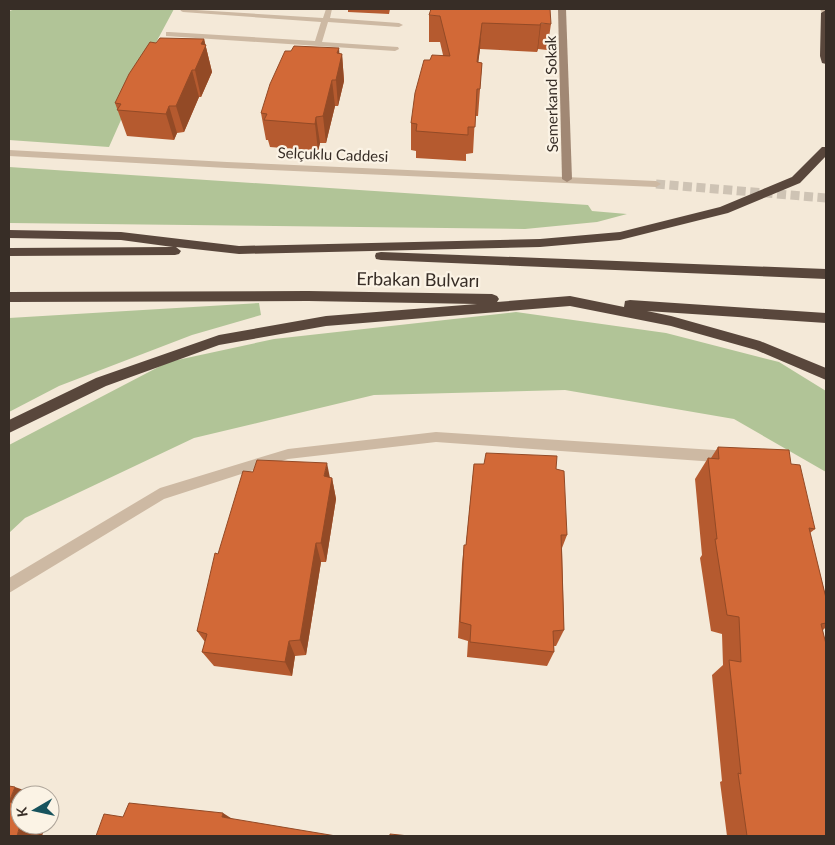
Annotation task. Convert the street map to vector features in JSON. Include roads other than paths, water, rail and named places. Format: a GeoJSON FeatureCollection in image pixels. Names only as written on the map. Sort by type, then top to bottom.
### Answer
{"type":"FeatureCollection","features":[{"type":"Feature","properties":{"kind":"highway"},"geometry":{"type":"LineString","coordinates":[[826,13],[826,61]]}},
{"type":"Feature","properties":{"kind":"highway"},"geometry":{"type":"LineString","coordinates":[[9,234],[122,236],[239,250],[540,243],[620,236],[724,210],[796,180],[826,150]]}},
{"type":"Feature","properties":{"kind":"highway","name":"Erbakan Bulvarı"},"geometry":{"type":"LineString","coordinates":[[9,252],[239,250],[826,274]]}},
{"type":"Feature","properties":{"kind":"highway","name":"Erbakan Bulvarı"},"geometry":{"type":"LineString","coordinates":[[9,297],[308,296],[570,301],[826,318]]}},
{"type":"Feature","properties":{"kind":"highway"},"geometry":{"type":"LineString","coordinates":[[9,428],[101,382],[219,340],[326,320],[570,301],[671,321],[760,346],[826,374]]}},
{"type":"Feature","properties":{"kind":"street","name":"Semerkand Sokak"},"geometry":{"type":"LineString","coordinates":[[562,9],[567,179]]}},
{"type":"Feature","properties":{"kind":"street"},"geometry":{"type":"LineString","coordinates":[[824,9],[826,13]]}},
{"type":"Feature","properties":{"kind":"street","name":"Selçuklu Caddesi"},"geometry":{"type":"LineString","coordinates":[[9,153],[227,165],[656,184]]}},
{"type":"Feature","properties":{"kind":"street"},"geometry":{"type":"LineString","coordinates":[[9,586],[160,494],[288,454],[436,437],[743,458]]}},
{"type":"Feature","properties":{"kind":"lane"},"geometry":{"type":"LineString","coordinates":[[318,44],[329,9]]}},
{"type":"Feature","properties":{"kind":"lane"},"geometry":{"type":"LineString","coordinates":[[183,10],[399,24]]}},
{"type":"Feature","properties":{"kind":"lane"},"geometry":{"type":"LineString","coordinates":[[169,34],[395,49]]}},
{"type":"Feature","properties":{"kind":"tunnel"},"geometry":{"type":"LineString","coordinates":[[656,184],[826,198]]}}]}
